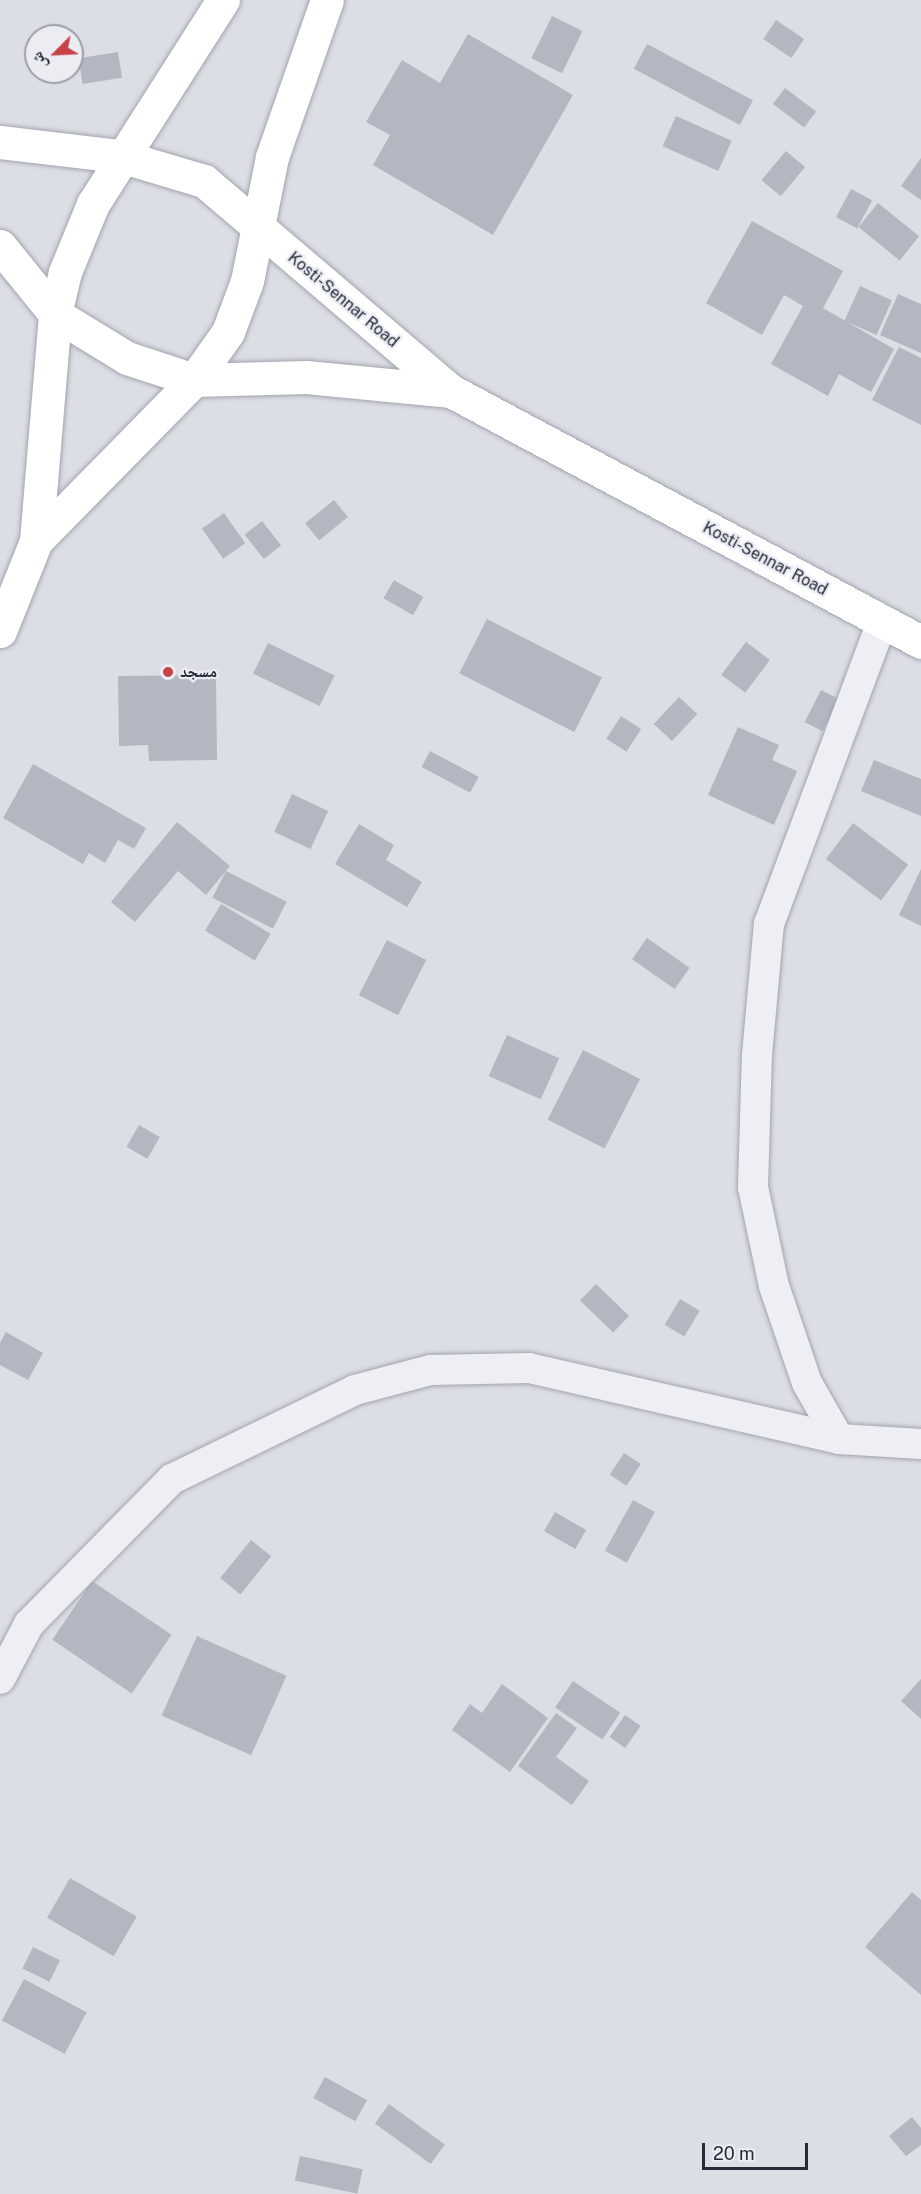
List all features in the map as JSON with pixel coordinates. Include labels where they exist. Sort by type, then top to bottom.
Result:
[{"type":"main road","points":[[0,631],[36,541],[55,314],[81,229],[120,156],[223,0]]},
{"type":"main road","points":[[36,541],[194,380],[228,332],[247,281],[272,157],[327,0]]},
{"type":"main road","name":"Kosti-Sennar Road","points":[[0,142],[120,156],[204,181],[258,223],[296,263],[451,391],[921,642]]},
{"type":"main road","name":"Kosti-Sennar Road","points":[[0,246],[55,314],[127,358],[194,380],[306,378],[451,391]]},
{"type":"street","points":[[839,1439],[807,1383],[771,1275],[753,1187],[757,1055],[770,924],[882,621]]},
{"type":"street","points":[[0,1679],[29,1624],[172,1479],[355,1390],[430,1370],[529,1368],[839,1439],[921,1444]]},
{"type":"building","points":[[552,16],[583,31],[562,73],[531,58]]},
{"type":"building","points":[[776,20],[804,39],[791,58],[763,39]]},
{"type":"building","points":[[468,34],[573,95],[493,235],[373,165],[390,135],[366,122],[402,60],[440,83]]},
{"type":"building","points":[[647,44],[753,100],[740,125],[634,69]]},
{"type":"building","points":[[118,52],[122,78],[84,84],[84,57]]},
{"type":"building","points":[[785,88],[816,111],[804,127],[773,104]]},
{"type":"building","points":[[676,116],[732,141],[718,171],[663,146]]},
{"type":"building","points":[[786,151],[805,167],[781,196],[762,180]]},
{"type":"building","points":[[921,158],[921,200],[901,186]]},
{"type":"building","points":[[851,189],[872,200],[857,229],[836,217]]},
{"type":"building","points":[[878,203],[919,236],[900,260],[858,227]]},
{"type":"building","points":[[752,221],[843,271],[823,308],[894,349],[871,392],[839,374],[828,396],[771,364],[803,306],[784,295],[762,335],[706,303]]},
{"type":"building","points":[[860,286],[892,300],[877,335],[845,321]]},
{"type":"building","points":[[898,294],[921,304],[921,353],[880,335]]},
{"type":"building","points":[[899,347],[921,358],[921,425],[872,400]]},
{"type":"building","points":[[334,500],[348,517],[319,540],[305,523]]},
{"type":"building","points":[[224,513],[245,543],[223,559],[202,528]]},
{"type":"building","points":[[262,521],[281,545],[264,559],[245,535]]},
{"type":"building","points":[[394,580],[423,597],[413,615],[384,598]]},
{"type":"building","points":[[487,619],[602,678],[574,732],[459,673]]},
{"type":"building","points":[[746,642],[770,660],[745,693],[721,675]]},
{"type":"building","points":[[268,643],[335,675],[320,706],[253,674]]},
{"type":"building","points":[[216,675],[217,760],[149,761],[148,745],[119,746],[118,676]]},
{"type":"building","points":[[821,690],[839,699],[822,731],[805,722]]},
{"type":"building","points":[[679,697],[697,714],[672,741],[654,724]]},
{"type":"building","points":[[621,716],[641,729],[626,752],[606,739]]},
{"type":"building","points":[[738,727],[779,745],[772,760],[797,771],[774,825],[708,795]]},
{"type":"building","points":[[430,751],[479,777],[470,793],[422,767]]},
{"type":"building","points":[[874,760],[921,779],[921,816],[861,791]]},
{"type":"building","points":[[33,764],[146,828],[134,849],[118,840],[105,863],[89,853],[83,864],[3,818]]},
{"type":"building","points":[[292,794],[328,811],[311,849],[274,832]]},
{"type":"building","points":[[177,822],[230,866],[206,895],[178,871],[135,922],[111,902]]},
{"type":"building","points":[[853,823],[908,865],[881,900],[826,859]]},
{"type":"building","points":[[359,824],[394,845],[386,860],[422,882],[407,907],[335,864]]},
{"type":"building","points":[[921,869],[921,926],[899,915]]},
{"type":"building","points":[[226,871],[287,902],[273,929],[212,898]]},
{"type":"building","points":[[221,904],[271,934],[255,960],[205,931]]},
{"type":"building","points":[[647,938],[690,968],[675,989],[632,959]]},
{"type":"building","points":[[387,940],[426,960],[398,1015],[359,995]]},
{"type":"building","points":[[507,1035],[559,1058],[541,1099],[489,1076]]},
{"type":"building","points":[[583,1050],[640,1079],[605,1149],[548,1119]]},
{"type":"building","points":[[139,1125],[160,1137],[147,1159],[126,1147]]},
{"type":"building","points":[[596,1284],[629,1316],[613,1332],[580,1301]]},
{"type":"building","points":[[680,1299],[700,1311],[684,1337],[665,1325]]},
{"type":"building","points":[[6,1332],[43,1353],[28,1380],[0,1365],[0,1343]]},
{"type":"building","points":[[624,1453],[641,1464],[627,1486],[610,1475]]},
{"type":"building","points":[[633,1500],[655,1512],[627,1563],[605,1551]]},
{"type":"building","points":[[555,1512],[586,1530],[575,1549],[544,1531]]},
{"type":"building","points":[[251,1540],[271,1556],[240,1594],[220,1578]]},
{"type":"building","points":[[92,1581],[172,1635],[132,1694],[52,1640]]},
{"type":"building","points":[[197,1636],[287,1676],[251,1755],[162,1715]]},
{"type":"building","points":[[921,1679],[921,1719],[901,1701]]},
{"type":"building","points":[[573,1681],[620,1713],[602,1739],[555,1708]]},
{"type":"building","points":[[502,1684],[548,1718],[510,1772],[452,1730],[470,1704],[482,1713]]},
{"type":"building","points":[[556,1713],[577,1728],[556,1757],[589,1781],[572,1805],[518,1766]]},
{"type":"building","points":[[625,1715],[641,1726],[625,1748],[610,1737]]},
{"type":"building","points":[[70,1878],[137,1916],[114,1956],[47,1918]]},
{"type":"building","points":[[912,1892],[921,1900],[921,1995],[865,1947]]},
{"type":"building","points":[[33,1947],[60,1960],[49,1982],[22,1969]]},
{"type":"building","points":[[24,1979],[87,2012],[65,2054],[2,2020]]},
{"type":"building","points":[[325,2077],[367,2100],[355,2121],[313,2098]]},
{"type":"building","points":[[389,2104],[445,2145],[431,2164],[375,2123]]},
{"type":"building","points":[[912,2117],[921,2128],[921,2145],[906,2156],[889,2136]]},
{"type":"building","points":[[300,2156],[363,2169],[357,2194],[295,2180]]},
{"type":"place","name":"مسجد","points":[[168,672]]}]
